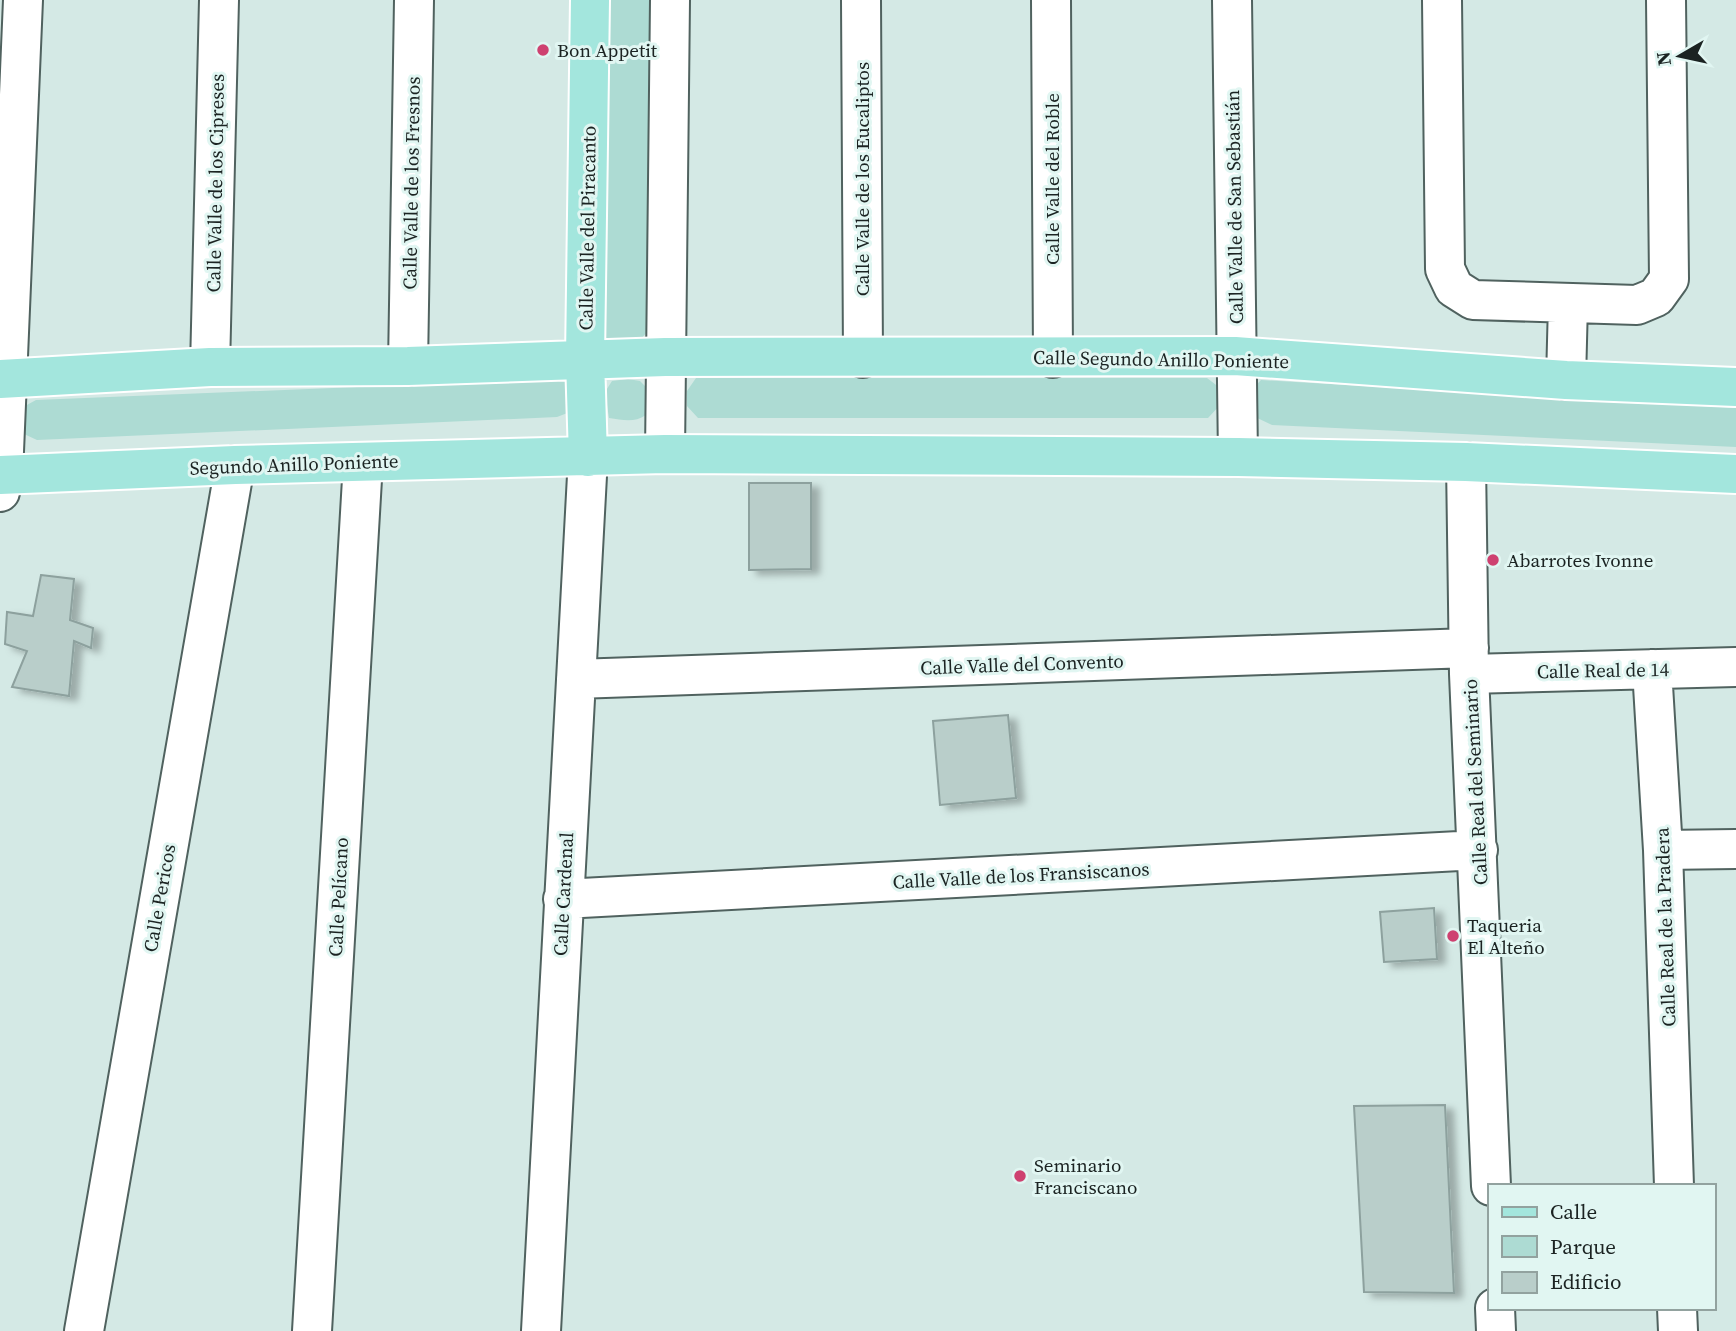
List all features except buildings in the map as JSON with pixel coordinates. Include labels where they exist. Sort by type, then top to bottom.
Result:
[{"type":"main road","name":"Calle Valle del Piracanto","points":[[588,457],[585,359],[590,0]]},
{"type":"main road","name":"Calle Segundo Anillo Poniente","points":[[585,359],[1235,356],[1566,380],[1736,387]]},
{"type":"main road","points":[[3,379],[210,367],[408,366],[585,359]]},
{"type":"main road","points":[[588,457],[665,454],[1238,457],[1736,474]]},
{"type":"main road","name":"Segundo Anillo Poniente","points":[[1,480],[235,465],[588,457]]},
{"type":"street","points":[[1,480],[3,379],[23,0]]},
{"type":"street","name":"Calle Valle de los Cipreses","points":[[210,367],[219,0]]},
{"type":"street","name":"Calle Valle de los Fresnos","points":[[408,366],[414,0]]},
{"type":"street","points":[[665,454],[670,0]]},
{"type":"street","name":"Calle Valle de los Eucaliptos","points":[[861,0],[863,358]]},
{"type":"street","name":"Calle Valle del Roble","points":[[1051,0],[1052,358]]},
{"type":"street","name":"Calle Valle de San Sebastián","points":[[1232,0],[1238,457]]},
{"type":"street","points":[[1442,0],[1445,269],[1454,288],[1473,300],[1637,305],[1656,297],[1669,279],[1666,0]]},
{"type":"street","points":[[1566,380],[1568,303]]},
{"type":"street","name":"Calle Cardenal","points":[[541,1331],[588,457]]},
{"type":"street","name":"Calle Pelícano","points":[[312,1331],[363,462]]},
{"type":"street","name":"Calle Real del Seminario","points":[[1466,463],[1469,661],[1491,1184]]},
{"type":"street","name":"Calle Pericos","points":[[83,1331],[235,465]]},
{"type":"street","name":"Calle Valle del Convento","points":[[576,679],[1469,661]]},
{"type":"street","name":"Calle Real de 14","points":[[1469,661],[1652,669],[1736,667]]},
{"type":"street","name":"Calle Real de la Pradera","points":[[1652,669],[1663,850],[1674,1184]]},
{"type":"street","points":[[1663,850],[1736,849]]},
{"type":"street","name":"Calle Valle de los Fransiscanos","points":[[563,899],[1478,850]]},
{"type":"street","points":[[1495,1310],[1496,1331]]},
{"type":"street","points":[[1677,1310],[1678,1331]]},
{"type":"green space","points":[[607,0],[653,0],[647,332],[635,346],[605,348],[600,287]]},
{"type":"green space","points":[[696,378],[1207,378],[1220,388],[1222,403],[1208,418],[698,418],[687,406],[687,391]]},
{"type":"green space","points":[[567,380],[570,412],[557,417],[37,440],[24,434],[19,420],[25,406],[36,400]]},
{"type":"green space","points":[[1261,380],[1736,408],[1736,447],[1272,425],[1251,415],[1247,395]]},
{"type":"green space","points":[[612,381],[640,381],[651,392],[646,415],[633,420],[609,418],[605,392]]},
{"type":"place","name":"Bon Appetit","points":[[543,50]]},
{"type":"place","name":"Abarrotes Ivonne","points":[[1493,560]]},
{"type":"place","name":"Taqueria El Alteño","points":[[1453,936]]},
{"type":"place","name":"Seminario Franciscano","points":[[1020,1176]]}]
